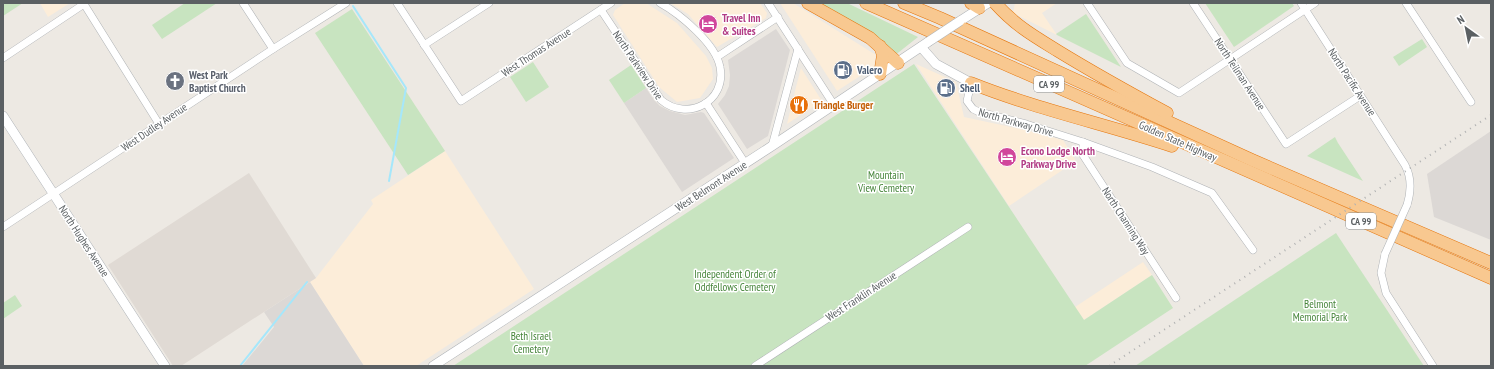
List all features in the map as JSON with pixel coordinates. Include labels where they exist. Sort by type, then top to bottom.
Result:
[{"type":"highway","points":[[808,3],[865,35],[880,46],[898,63]]},
{"type":"highway","name":"Golden State Highway","points":[[866,3],[1491,278]]},
{"type":"highway","name":"Golden State Highway","points":[[904,3],[1252,160],[1491,262]]},
{"type":"highway","points":[[995,3],[1017,25],[1032,36],[1091,72],[1252,160]]},
{"type":"highway","points":[[880,46],[883,55],[880,74]]},
{"type":"highway","points":[[971,83],[1002,95],[1140,135],[1231,164]]},
{"type":"main road","name":"West Belmont Avenue","points":[[433,366],[898,63],[960,21],[979,5]]},
{"type":"main road","points":[[925,44],[936,64],[971,83]]},
{"type":"main road","name":"North Hughes Avenue","points":[[3,116],[165,366]]},
{"type":"street","points":[[243,3],[273,49]]},
{"type":"street","name":"West Dudley Avenue","points":[[3,227],[273,49],[346,3]]},
{"type":"street","points":[[397,3],[424,45],[479,6],[489,3]]},
{"type":"street","name":"West Thomas Avenue","points":[[424,45],[461,101],[611,3]]},
{"type":"street","points":[[660,3],[682,17],[692,26],[717,57],[720,66],[720,80],[715,94],[706,103],[745,163]]},
{"type":"street","points":[[768,3],[834,105]]},
{"type":"street","points":[[1087,3],[1127,63],[1179,93],[1315,3]]},
{"type":"street","name":"North Teilman Avenue","points":[[1193,3],[1286,144],[1360,96]]},
{"type":"street","name":"North Pacific Avenue","points":[[1301,3],[1408,170],[1410,190],[1406,205],[1385,254],[1381,273],[1386,293],[1433,366]]},
{"type":"street","points":[[1406,3],[1471,102]]},
{"type":"street","points":[[3,58],[84,4],[159,124]]},
{"type":"street","name":"North Parkview Drive","points":[[601,10],[661,100],[669,106],[684,110],[697,108],[706,103]]},
{"type":"street","points":[[717,57],[778,17]]},
{"type":"street","points":[[772,146],[798,49]]},
{"type":"street","name":"North Parkway Drive","points":[[971,83],[967,99],[973,109],[985,114],[1026,124],[1083,142],[1152,167],[1212,193],[1253,250]]},
{"type":"street","name":"North Channing Way","points":[[1083,142],[1083,155],[1176,298]]},
{"type":"street","name":"West Franklin Avenue","points":[[755,366],[968,227]]},
{"type":"shaded area","points":[[40,3],[70,3],[48,17]]},
{"type":"shaded area","points":[[625,3],[646,3],[677,23],[706,56],[712,68],[713,79],[700,98],[677,102],[659,87],[613,15],[615,10]]},
{"type":"shaded area","points":[[670,3],[760,3],[767,13],[766,18],[717,47],[688,14]]},
{"type":"shaded area","points":[[780,3],[793,3],[876,55],[874,67],[837,91]]},
{"type":"shaded area","points":[[1015,3],[1057,3],[1042,13],[1057,35],[1013,13]]},
{"type":"shaded area","points":[[776,29],[790,50],[768,136],[747,149],[718,104],[725,95],[729,86],[730,75],[728,60]]},
{"type":"shaded area","points":[[916,64],[956,82],[964,117],[1063,140],[1076,161],[1009,206]]},
{"type":"shaded area","points":[[801,68],[822,101],[787,124],[796,87]]},
{"type":"shaded area","points":[[646,88],[660,106],[670,111],[685,115],[701,112],[704,113],[734,158],[682,192],[624,103]]},
{"type":"shaded area","points":[[1491,131],[1491,240],[1434,217],[1427,174]]},
{"type":"shaded area","points":[[445,151],[534,289],[416,366],[364,366],[310,282],[316,278],[373,204],[371,200]]},
{"type":"shaded area","points":[[249,173],[316,278],[181,366],[173,366],[108,265]]},
{"type":"shaded area","points":[[1143,262],[1152,275],[1084,320],[1075,307]]},
{"type":"shaded area","points":[[310,282],[364,366],[242,366],[274,327],[264,312]]},
{"type":"green space","points":[[3,3],[23,3],[3,16]]},
{"type":"green space","points":[[185,3],[217,3],[162,39],[152,25]]},
{"type":"green space","points":[[811,3],[847,3],[918,37],[894,56]]},
{"type":"green space","points":[[1205,3],[1292,3],[1294,6],[1234,47]]},
{"type":"green space","points":[[352,9],[445,151],[408,175],[315,33]]},
{"type":"green space","points":[[1086,14],[1121,67],[1056,34]]},
{"type":"green space","points":[[1422,39],[1427,47],[1399,66],[1393,57]]},
{"type":"green space","points":[[533,62],[549,87],[526,102],[510,77]]},
{"type":"green space","points":[[914,64],[1084,320],[1152,275],[1173,308],[1085,366],[453,366]]},
{"type":"green space","points":[[631,65],[646,88],[624,103],[609,80]]},
{"type":"green space","points":[[1335,137],[1338,143],[1363,181],[1307,156]]},
{"type":"green space","name":"Belmont Memorial Park","points":[[1336,233],[1424,366],[1135,366]]},
{"type":"green space","points":[[15,295],[22,306],[3,319],[3,303]]},
{"type":"waterway","points":[[353,6],[406,88],[389,181]]},
{"type":"waterway","points":[[240,366],[307,282]]},
{"type":"railway","points":[[1109,366],[1491,115]]},
{"type":"place","name":"Travel Inn & Suites","points":[[708,24]]},
{"type":"place","name":"Valero","points":[[843,70]]},
{"type":"place","name":"West Park Baptist Church","points":[[175,81]]},
{"type":"place","name":"Shell","points":[[946,88]]},
{"type":"place","name":"Triangle Burger","points":[[799,105]]},
{"type":"place","name":"Econo Lodge North Parkway Drive","points":[[1007,157]]},
{"type":"park label","name":"Mountain View Cemetery","points":[[886,181]]},
{"type":"park label","name":"Independent Order of Oddfellows Cemetery","points":[[735,280]]},
{"type":"park label","name":"Beth Israel Cemetery","points":[[531,342]]}]
